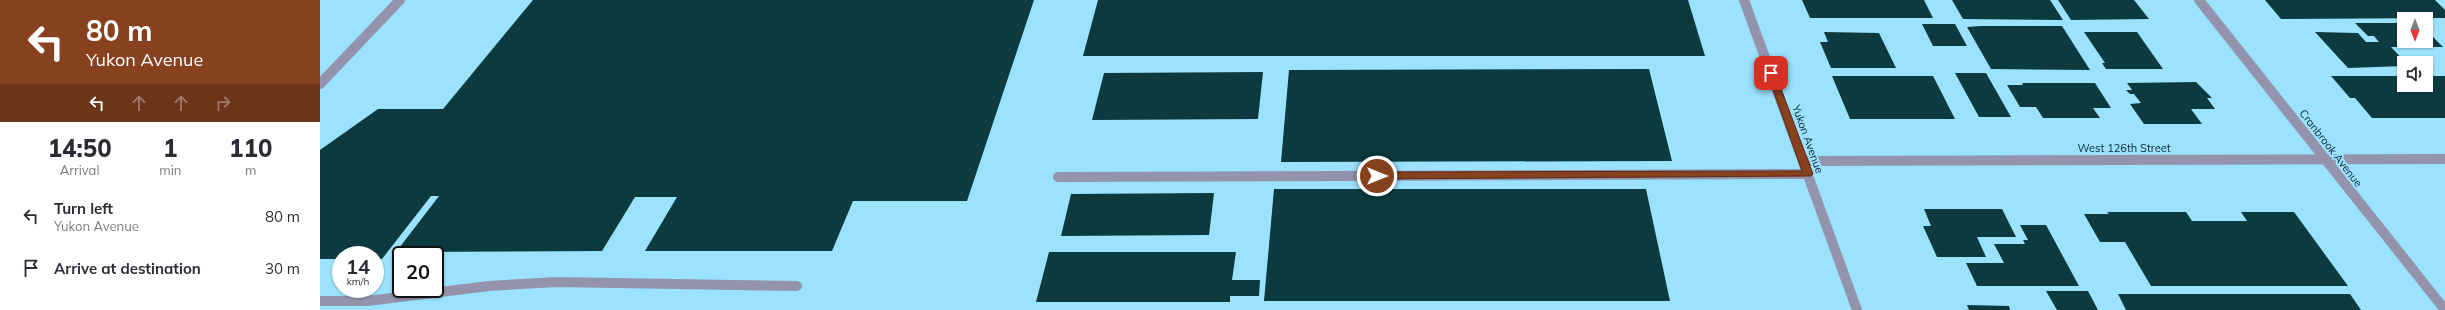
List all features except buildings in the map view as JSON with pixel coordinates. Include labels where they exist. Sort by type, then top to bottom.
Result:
[{"type":"street","points":[[320,84],[400,0]]},
{"type":"street","name":"Yukon Avenue","points":[[1744,0],[1804,161],[1857,310]]},
{"type":"street","name":"Cranbrook Avenue","points":[[2199,0],[2445,310]]},
{"type":"street","name":"West 126th Street","points":[[1804,161],[2445,159]]},
{"type":"street","points":[[1058,177],[1808,174]]},
{"type":"street","points":[[320,302],[367,301],[489,286],[556,282],[797,286]]},
{"type":"route","points":[[1377,176],[1808,174],[1771,73]]}]
